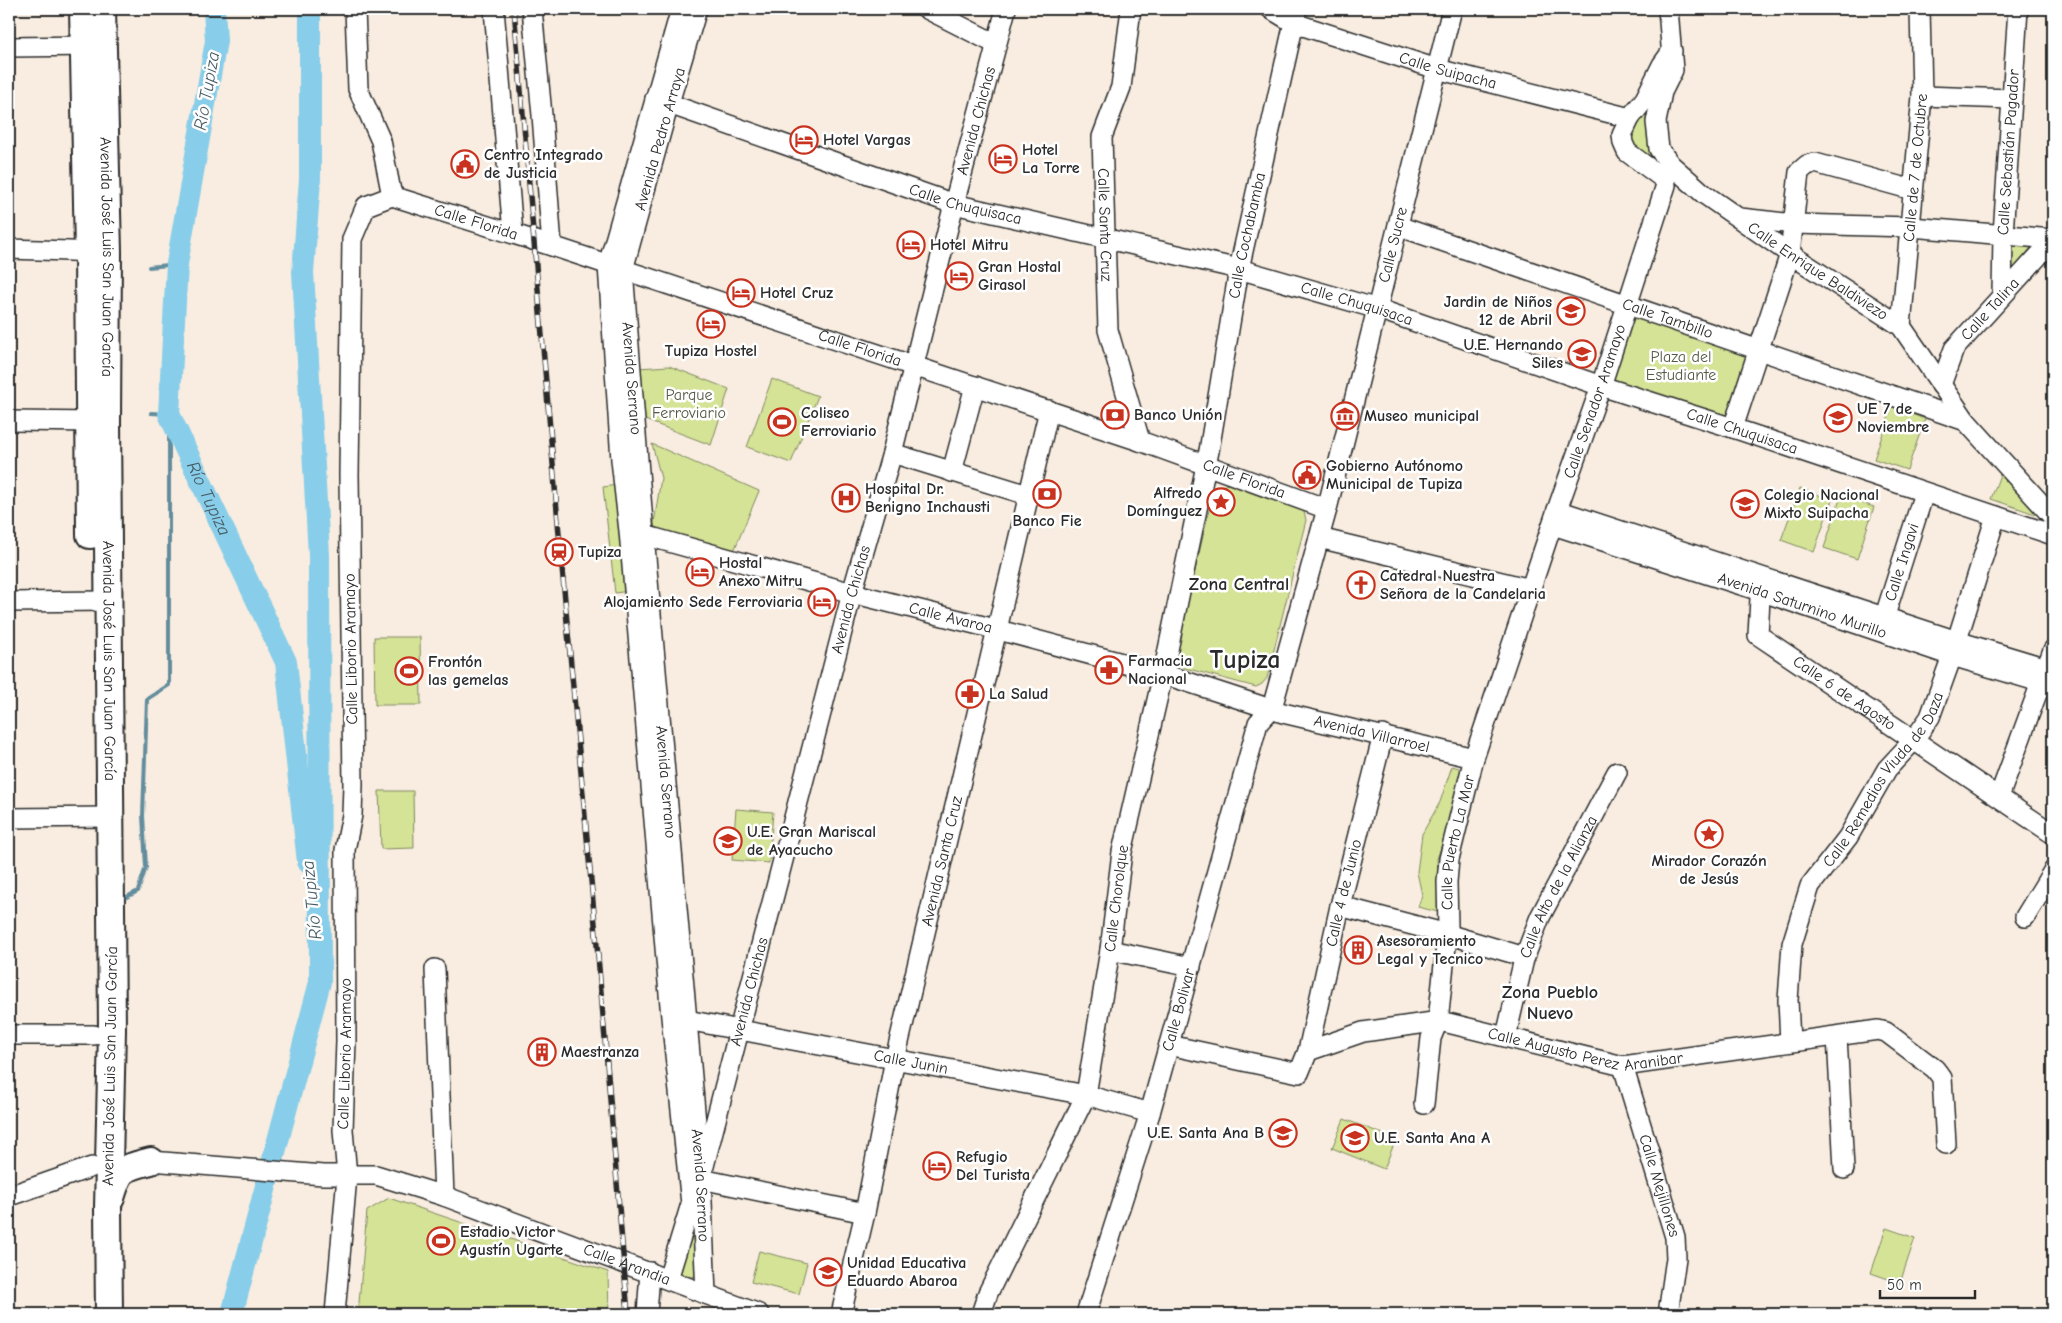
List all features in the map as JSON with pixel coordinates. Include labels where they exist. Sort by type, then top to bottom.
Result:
[{"type":"highway","name":"Avenida José Luis San Juan García","points":[[83,9],[93,46],[98,252],[102,817],[112,1030],[108,1208],[109,1314]]},
{"type":"highway","name":"Avenida José Luis San Juan García","points":[[93,46],[102,9]]},
{"type":"highway","name":"Avenida José Luis San Juan García","points":[[92,1314],[94,1035],[102,817]]},
{"type":"highway","points":[[110,1118],[115,1138],[125,1150],[151,1161]]},
{"type":"highway","points":[[108,1208],[117,1179],[125,1168],[151,1161]]},
{"type":"street","points":[[355,9],[358,89],[381,141],[392,196]]},
{"type":"street","points":[[494,9],[513,233]]},
{"type":"street","points":[[532,9],[552,246]]},
{"type":"street","name":"Avenida Pedro Arraya","points":[[615,267],[662,101],[681,9]]},
{"type":"street","name":"Avenida Pedro Arraya","points":[[662,101],[697,9]]},
{"type":"street","points":[[927,9],[996,44]]},
{"type":"street","name":"Avenida Chichas","points":[[695,1179],[740,1029],[852,594],[892,453],[954,204],[1006,9]]},
{"type":"street","name":"Calle Santa Cruz","points":[[1130,9],[1121,88],[1102,136],[1108,330],[1140,441]]},
{"type":"street","name":"Calle Suipacha","points":[[1271,9],[1295,16],[1437,69],[1630,118]]},
{"type":"street","name":"Calle Sucre","points":[[1272,708],[1327,509],[1452,9]]},
{"type":"street","name":"Calle de 7 de Octubre","points":[[1901,326],[1922,96],[1920,9]]},
{"type":"street","name":"Calle Sebastián Pagador","points":[[2002,296],[2003,234],[2018,9]]},
{"type":"street","name":"Calle Enrique Baldiviezo","points":[[1672,10],[1673,70],[1662,92],[1656,122],[1659,149],[1670,164],[1704,194],[1790,254],[1901,326],[1966,421],[2053,517]]},
{"type":"street","name":"Calle Cochabamba","points":[[1206,465],[1239,269],[1295,16]]},
{"type":"street","points":[[9,47],[93,46]]},
{"type":"street","points":[[1630,118],[1645,99],[1662,64],[1672,51]]},
{"type":"street","points":[[1922,96],[2012,99]]},
{"type":"street","name":"Calle Chuquisaca","points":[[662,101],[954,204],[1239,269],[1378,309],[1601,386],[2053,535]]},
{"type":"street","name":"Calle Senador Aramayo","points":[[1531,589],[1601,386],[1666,185],[1665,180],[1627,152],[1622,135],[1630,118]]},
{"type":"street","points":[[1733,428],[1790,254],[1799,172],[1807,165],[1815,163],[1913,190]]},
{"type":"street","name":"Calle Florida","points":[[392,196],[513,233],[1048,410],[1140,441],[1327,509]]},
{"type":"street","name":"Calle Liborio Aramayo","points":[[335,1314],[347,1176],[343,1130],[346,1041],[345,850],[352,815],[353,785],[349,475],[352,239],[366,206],[392,196]]},
{"type":"street","points":[[1739,218],[1794,224],[1911,227],[2053,240]]},
{"type":"street","name":"Calle Tambillo","points":[[1398,226],[1966,421]]},
{"type":"street","name":"Calle Talina","points":[[1941,385],[1954,349],[2053,240]]},
{"type":"street","points":[[9,249],[98,252]]},
{"type":"street","name":"Avenida Serrano","points":[[615,267],[621,460],[637,533],[679,1018],[706,1294]]},
{"type":"street","points":[[952,472],[975,386]]},
{"type":"street","name":"Avenida Santa Cruz","points":[[841,1314],[864,1213],[895,1059],[1048,410]]},
{"type":"street","points":[[9,421],[98,422]]},
{"type":"street","points":[[892,453],[1028,495]]},
{"type":"street","name":"Calle Chorolque","points":[[981,1314],[988,1293],[1086,1095],[1110,950],[1122,852],[1163,674],[1206,465]]},
{"type":"street","points":[[2024,485],[2053,502]]},
{"type":"street","name":"Calle Ingavi","points":[[1882,624],[1924,493]]},
{"type":"street","name":"Calle Remedios Viuda de Daza","points":[[1790,1042],[1788,1000],[1792,944],[1810,886],[1848,837],[1887,769],[1913,740],[1930,717],[1955,648],[1996,516]]},
{"type":"street","name":"Avenida Saturnino Murillo","points":[[1555,517],[1955,648],[2050,671]]},
{"type":"street","name":"Calle Avaroa","points":[[637,533],[852,594],[996,629],[1163,674],[1272,708]]},
{"type":"street","points":[[1319,538],[1531,589]]},
{"type":"street","name":"Calle 6 de Agosto","points":[[1761,583],[1758,635],[2053,834]]},
{"type":"street","name":"Calle Puerto La Mar","points":[[1424,1104],[1431,1038],[1438,1021],[1447,934],[1449,860],[1474,758],[1531,589]]},
{"type":"street","points":[[9,602],[99,601]]},
{"type":"street","points":[[1999,797],[2050,671]]},
{"type":"street","name":"Avenida Villarroel","points":[[1272,708],[1283,713],[1383,735],[1474,758]]},
{"type":"street","name":"Calle Bolivar","points":[[1086,1314],[1150,1113],[1258,724],[1272,708]]},
{"type":"street","name":"Calle 4 de Junio","points":[[1308,1051],[1340,906],[1383,735]]},
{"type":"street","name":"Calle Alto de la Alianza","points":[[1506,1036],[1525,957],[1540,917],[1617,772]]},
{"type":"street","points":[[9,818],[102,817]]},
{"type":"street","points":[[2025,917],[2053,871]]},
{"type":"street","points":[[1340,906],[1525,957]]},
{"type":"street","points":[[1110,950],[1191,967]]},
{"type":"street","points":[[435,969],[444,1196]]},
{"type":"street","name":"Calle Junin","points":[[679,1018],[1086,1095],[1150,1113]]},
{"type":"street","name":"Calle Augusto Perez Aranibar","points":[[1308,1051],[1364,1032],[1438,1021],[1623,1066],[1878,1030],[1886,1032],[1935,1069],[1942,1078],[1946,1144]]},
{"type":"street","points":[[9,1035],[94,1035]]},
{"type":"street","points":[[1837,1036],[1844,1169]]},
{"type":"street","points":[[1169,1045],[1299,1074],[1308,1051]]},
{"type":"street","name":"Calle Mejillones","points":[[1623,1066],[1675,1237],[1676,1258],[1669,1307]]},
{"type":"street","name":"Calle Arandia","points":[[151,1161],[323,1175],[376,1174],[444,1196],[759,1314]]},
{"type":"street","points":[[9,1196],[92,1167]]},
{"type":"street","points":[[695,1179],[864,1213]]},
{"type":"street","name":"Avenida Serrano","points":[[668,1279],[690,1204],[695,1179]]},
{"type":"street","points":[[647,1314],[650,1272]]},
{"type":"green space","points":[[1652,103],[1652,115],[1681,180],[1630,146],[1631,127]]},
{"type":"green space","points":[[2007,240],[2032,246],[2007,279]]},
{"type":"green space","name":"Plaza del Estudiante","points":[[1633,314],[1751,354],[1729,419],[1611,379]]},
{"type":"green space","name":"Parque Ferroviario","points":[[669,366],[729,389],[711,445],[645,420],[638,368]]},
{"type":"green space","name":"Coliseo Ferroviario","points":[[772,379],[818,396],[791,463],[747,447]]},
{"type":"green space","points":[[1892,407],[1925,419],[1907,470],[1874,459]]},
{"type":"green space","points":[[652,444],[759,491],[733,553],[656,534],[654,523],[661,478]]},
{"type":"green space","points":[[2001,472],[2041,516],[1991,499]]},
{"type":"green space","points":[[1229,484],[1299,508],[1304,512],[1306,520],[1267,678],[1256,687],[1181,667],[1175,657],[1213,493],[1221,486]]},
{"type":"green space","points":[[618,485],[629,591],[615,593],[603,487]]},
{"type":"green space","points":[[1800,488],[1832,500],[1814,552],[1781,540]]},
{"type":"green space","points":[[1841,496],[1874,507],[1857,559],[1824,548]]},
{"type":"green space","points":[[374,637],[420,637],[421,705],[375,705]]},
{"type":"green space","points":[[1452,766],[1462,769],[1466,774],[1437,859],[1442,913],[1418,907],[1422,895],[1417,872],[1422,834],[1440,802]]},
{"type":"green space","points":[[379,791],[413,791],[414,848],[381,849]]},
{"type":"green space","points":[[736,809],[773,812],[769,863],[732,860]]},
{"type":"green space","points":[[1344,1119],[1396,1139],[1384,1169],[1332,1148]]},
{"type":"green space","name":"Estadio Victor Agustín Ugarte","points":[[389,1198],[608,1272],[609,1314],[358,1314],[367,1211]]},
{"type":"green space","points":[[694,1216],[701,1267],[695,1276],[687,1278],[680,1272],[679,1261]]},
{"type":"green space","points":[[1886,1228],[1915,1238],[1900,1283],[1871,1273]]},
{"type":"green space","points":[[759,1251],[807,1263],[799,1294],[751,1282]]},
{"type":"waterway","name":"Río Tupiza","points":[[214,9],[216,41],[177,264],[169,414],[286,662],[308,862]]},
{"type":"waterway","name":"Río Tupiza","points":[[232,1314],[320,982],[319,555],[303,272],[310,179],[310,9]]},
{"type":"waterway","points":[[149,267],[177,264]]},
{"type":"waterway","points":[[121,900],[138,891],[146,867],[143,816],[147,699],[169,685],[169,414],[151,413]]},
{"type":"railway","points":[[514,9],[628,1314]]},
{"type":"place","name":"Hotel Vargas","points":[[804,140]]},
{"type":"place","name":"Hotel La Torre","points":[[1003,159]]},
{"type":"place","name":"Centro Integrado de Justicia","points":[[465,164]]},
{"type":"place","name":"Hotel Mitru","points":[[911,245]]},
{"type":"place","name":"Gran Hostal Girasol","points":[[959,276]]},
{"type":"place","name":"Hotel Cruz","points":[[741,293]]},
{"type":"place","name":"Jardin de Niños 12 de Abril","points":[[1571,311]]},
{"type":"place","name":"Tupiza Hostel","points":[[711,324]]},
{"type":"place","name":"U.E. Hernando Siles","points":[[1582,354]]},
{"type":"place","name":"Banco Unión","points":[[1115,415]]},
{"type":"place","name":"Museo municipal","points":[[1345,416]]},
{"type":"place","name":"UE 7 de Noviembre","points":[[1838,418]]},
{"type":"place","name":"Coliseo Ferroviario","points":[[782,422]]},
{"type":"place","name":"Gobierno Autónomo Municipal de Tupiza","points":[[1307,475]]},
{"type":"place","name":"Banco Fie","points":[[1047,494]]},
{"type":"place","name":"Hospital Dr. Benigno Inchausti","points":[[846,498]]},
{"type":"place","name":"Alfredo Domínguez","points":[[1221,502]]},
{"type":"place","name":"Colegio Nacional Mixto Suipacha","points":[[1745,504]]},
{"type":"place","name":"Tupiza","points":[[559,552]]},
{"type":"place","name":"Hostal Anexo Mitru","points":[[700,572]]},
{"type":"place","name":"Catedral Nuestra Señora de la Candelaria","points":[[1361,585]]},
{"type":"place","name":"Alojamiento Sede Ferroviaria","points":[[822,602]]},
{"type":"place","name":"Farmacia Nacional","points":[[1109,670]]},
{"type":"place","name":"Frontón las gemelas","points":[[409,671]]},
{"type":"place","name":"La Salud","points":[[970,694]]},
{"type":"place","name":"Mirador Corazón de Jesús","points":[[1709,834]]},
{"type":"place","name":"U.E. Gran Mariscal de Ayacucho","points":[[728,841]]},
{"type":"place","name":"Asesoramiento Legal y Tecnico","points":[[1358,950]]},
{"type":"place","name":"Maestranza","points":[[542,1052]]},
{"type":"place","name":"U.E. Santa Ana B","points":[[1283,1133]]},
{"type":"place","name":"U.E. Santa Ana A","points":[[1355,1138]]},
{"type":"place","name":"Refugio Del Turista","points":[[937,1166]]},
{"type":"place","name":"Estadio Victor Agustín Ugarte","points":[[441,1241]]},
{"type":"place","name":"Unidad Educativa Eduardo Abaroa","points":[[828,1272]]},
{"type":"district","name":"Zona Central","points":[[1239,584]]},
{"type":"district","name":"Tupiza","points":[[1245,660]]},
{"type":"district","name":"Zona Pueblo Nuevo","points":[[1550,1002]]}]
